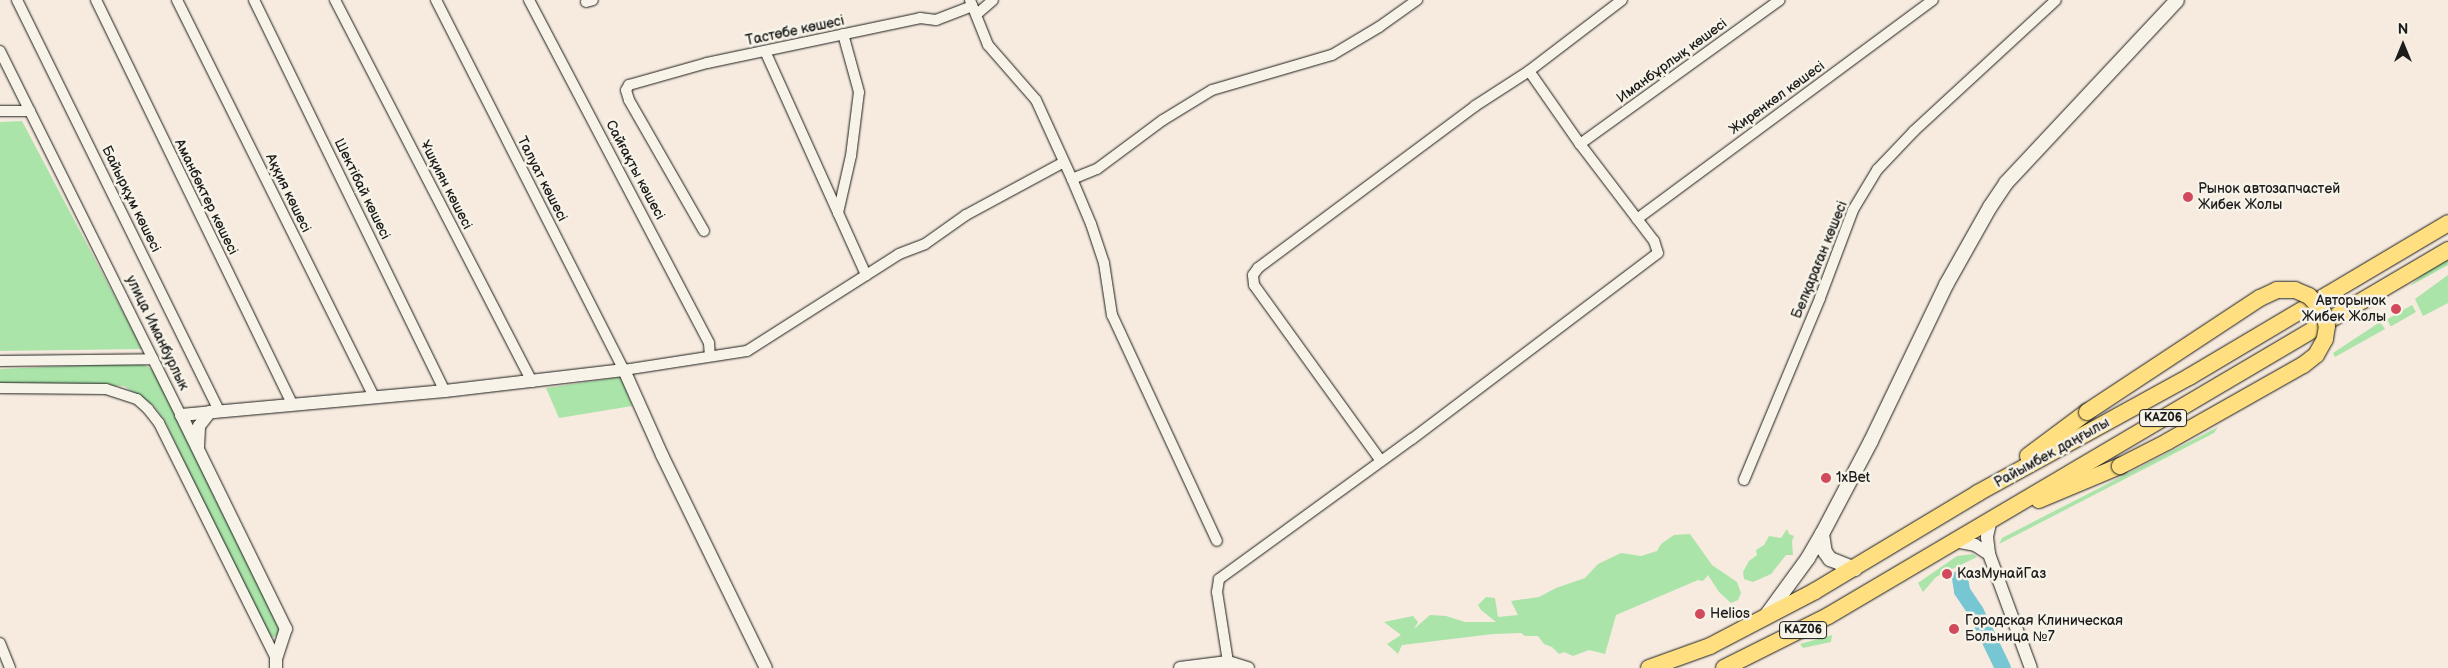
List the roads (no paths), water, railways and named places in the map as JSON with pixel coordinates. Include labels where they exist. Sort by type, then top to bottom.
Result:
[{"type":"highway","name":"Райымбек даңғылы","points":[[1649,668],[1710,646],[1763,620],[1855,568],[1978,493],[2189,377],[2448,223]]},
{"type":"highway","name":"Райымбек даңғылы","points":[[1724,668],[1828,616],[2448,250]]},
{"type":"highway","points":[[1978,493],[2087,412],[2268,294],[2278,290],[2295,290],[2309,296],[2322,310],[2327,326],[2325,339],[2316,355],[2303,365],[2120,466],[1991,519]]},
{"type":"main road","points":[[1763,620],[1808,558],[1822,534],[1871,441],[1946,284],[2006,183],[2177,0]]},
{"type":"main road","points":[[1822,534],[1825,552],[1830,559],[1855,568]]},
{"type":"street","name":"Байырқұм көшесі","points":[[16,0],[214,412]]},
{"type":"street","name":"Аманбөктер көшесі","points":[[96,0],[293,405]]},
{"type":"street","name":"Аққия көшесі","points":[[177,0],[374,397]]},
{"type":"street","name":"Шектібай көшесі","points":[[254,0],[445,391]]},
{"type":"street","name":"Ұшқиян көшесі","points":[[335,0],[532,382]]},
{"type":"street","name":"Талуат көшесі","points":[[436,0],[624,370]]},
{"type":"street","name":"Сайғақты көшесі","points":[[529,0],[709,342],[710,356]]},
{"type":"street","name":"Тастөбе көшесі","points":[[704,231],[629,100],[626,90],[629,85],[637,81],[843,34],[920,18],[936,20],[993,0]]},
{"type":"street","points":[[1072,179],[1097,169],[1163,120],[1212,90],[1332,55],[1379,27],[1417,0]]},
{"type":"street","points":[[1381,461],[1254,284],[1253,275],[1258,268],[1474,106],[1529,71],[1622,0]]},
{"type":"street","name":"Иманбұрлық көшесі","points":[[1580,144],[1780,0]]},
{"type":"street","name":"Жиренкөл көшесі","points":[[1637,219],[1933,0]]},
{"type":"street","name":"Белқараған көшесі","points":[[1744,480],[1820,298],[1853,210],[1877,170],[1914,131],[2056,0]]},
{"type":"street","points":[[973,7],[988,45],[1036,100],[1072,179],[1104,263],[1112,315],[1217,541]]},
{"type":"street","points":[[838,213],[851,156],[859,92],[843,34]]},
{"type":"street","name":"улица Иманбурлык","points":[[0,50],[286,629],[276,664]]},
{"type":"street","points":[[764,51],[866,275]]},
{"type":"street","points":[[1228,662],[1217,592],[1219,579],[1656,256],[1658,249],[1654,241],[1580,144],[1529,71]]},
{"type":"street","points":[[0,111],[30,111]]},
{"type":"street","points":[[181,415],[532,382],[748,351],[899,254],[925,244],[966,215],[1064,162]]},
{"type":"street","points":[[0,361],[153,359]]},
{"type":"street","points":[[624,370],[662,455],[766,668]]},
{"type":"street","points":[[0,388],[106,389],[137,399],[148,409],[158,423],[276,664]]},
{"type":"street","points":[[198,449],[199,426],[214,412]]},
{"type":"street","points":[[1991,519],[1987,537],[1989,554],[2031,668]]},
{"type":"street","points":[[1955,541],[1975,545],[1989,554]]},
{"type":"street","points":[[0,643],[10,668]]},
{"type":"street","points":[[1180,668],[1228,662],[1248,668]]},
{"type":"waterway","points":[[1960,578],[1962,591],[1976,612],[2003,668]]},
{"type":"place","name":"Рынок автозапчастей Жибек Жолы","points":[[2188,197]]},
{"type":"place","name":"Авторынок Жибек Жолы","points":[[2396,309]]},
{"type":"place","name":"1xBet","points":[[1826,478]]},
{"type":"place","name":"КазМунайГаз","points":[[1947,574]]},
{"type":"place","name":"Helios","points":[[1700,614]]},
{"type":"place","name":"Городская Клиническая Больница №7","points":[[1954,629]]}]
